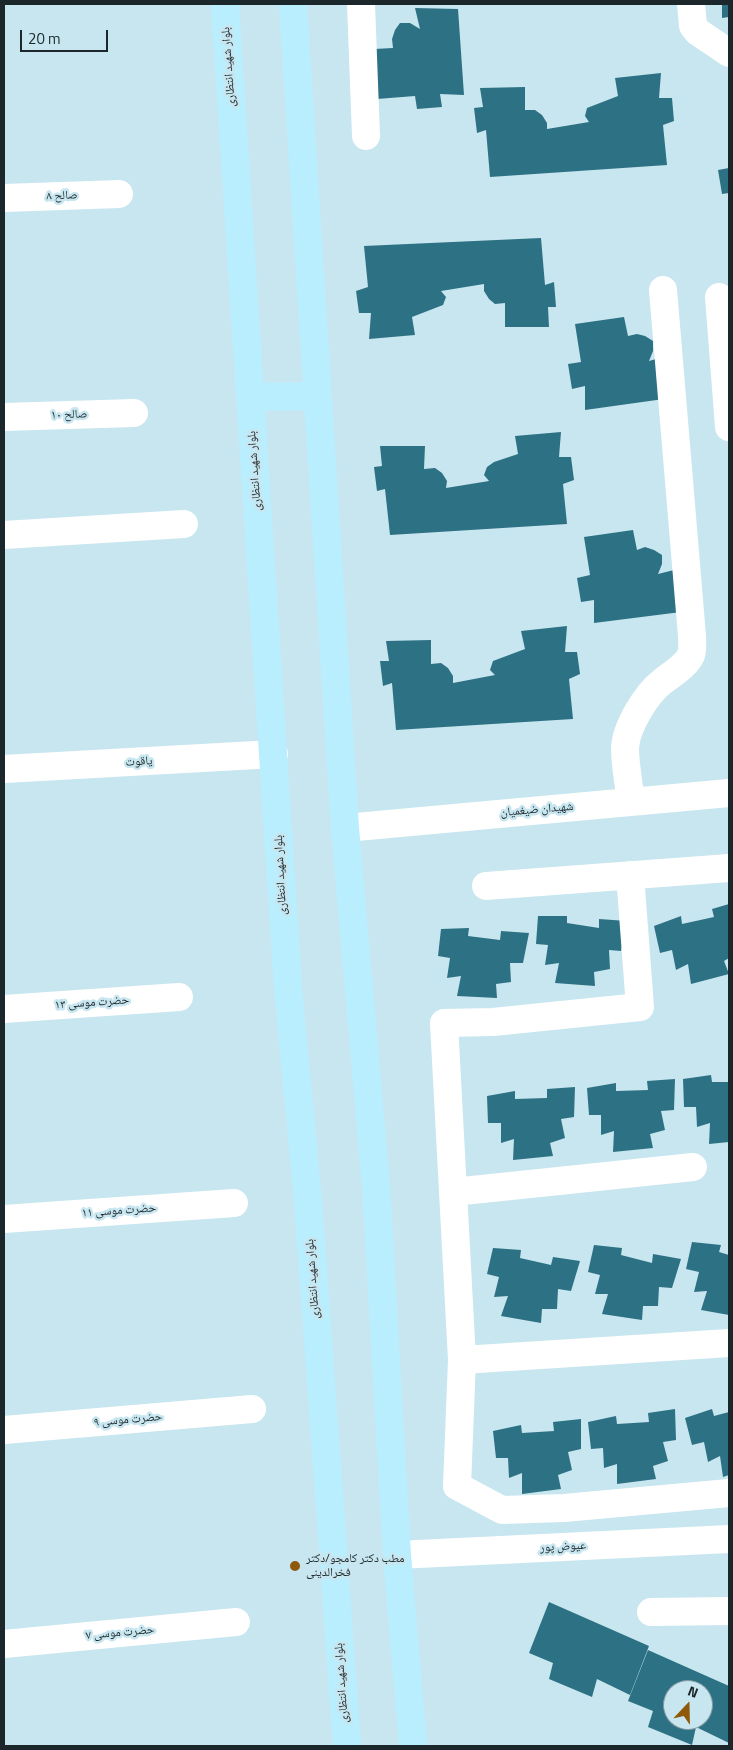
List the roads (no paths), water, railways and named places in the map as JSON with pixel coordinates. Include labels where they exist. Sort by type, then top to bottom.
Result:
[{"type":"main road","name":"بلوار شهید انتظاری","points":[[225,4],[288,988],[308,1201],[347,1746]]},
{"type":"main road","points":[[293,4],[345,828],[376,1186],[397,1555],[413,1746]]},
{"type":"main road","points":[[251,397],[318,396]]},
{"type":"street","points":[[361,4],[366,136]]},
{"type":"street","points":[[691,4],[693,26],[698,32],[729,53]]},
{"type":"street","name":"صالح ۸","points":[[4,198],[119,194]]},
{"type":"street","points":[[631,802],[625,747],[634,722],[640,708],[650,695],[686,662],[691,654],[692,636],[663,290]]},
{"type":"street","points":[[719,297],[729,427]]},
{"type":"street","name":"صالح ۱۰","points":[[4,417],[134,413]]},
{"type":"street","points":[[4,535],[184,524]]},
{"type":"street","name":"یاقوت","points":[[4,769],[274,754]]},
{"type":"street","name":"شهیدان ضیغمیان","points":[[345,828],[729,793]]},
{"type":"street","points":[[486,886],[729,868]]},
{"type":"street","points":[[630,875],[640,1007],[493,1022],[444,1023],[462,1360],[457,1486],[502,1510],[564,1508],[729,1493]]},
{"type":"street","name":"حضرت موسی ۱۳","points":[[4,1009],[180,997]]},
{"type":"street","points":[[452,1192],[693,1167]]},
{"type":"street","name":"حضرت موسی ۱۱","points":[[4,1219],[234,1203]]},
{"type":"street","points":[[462,1360],[729,1343]]},
{"type":"street","name":"حضرت موسی ۹","points":[[4,1430],[252,1409]]},
{"type":"street","name":"عیوض پور","points":[[397,1555],[729,1539]]},
{"type":"street","points":[[651,1612],[729,1611]]},
{"type":"street","name":"حضرت موسی ۷","points":[[4,1644],[236,1622]]},
{"type":"place","name":"مطب دکتر کامجو/دکتر فخرالدینی","points":[[295,1566]]}]
